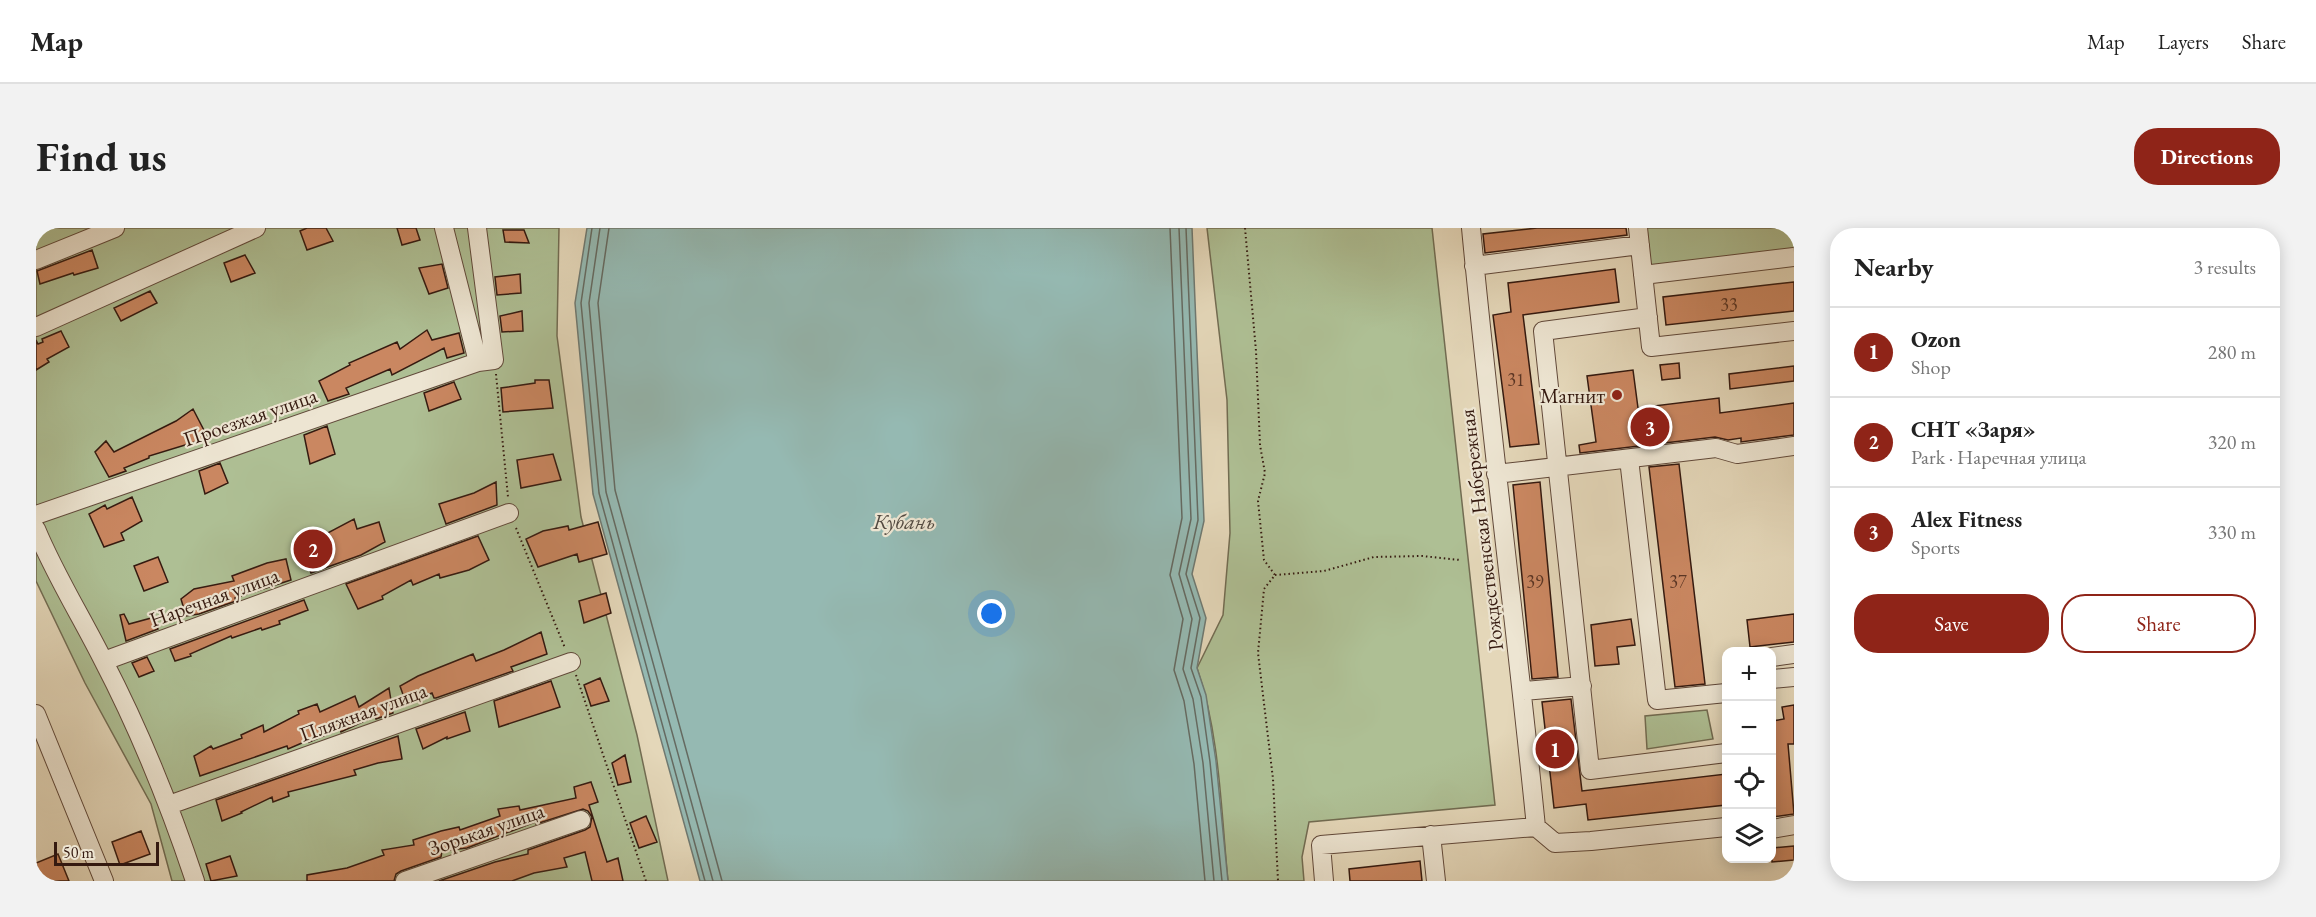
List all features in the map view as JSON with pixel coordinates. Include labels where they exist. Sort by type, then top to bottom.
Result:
[{"type":"street","points":[[36,260],[115,228]]},
{"type":"street","points":[[36,327],[256,228]]},
{"type":"street","name":"Рождественская Набережная","points":[[1471,228],[1536,827]]},
{"type":"street","points":[[477,229],[486,361]]},
{"type":"street","points":[[445,232],[486,361]]},
{"type":"street","points":[[1474,266],[1639,237],[1651,347],[1794,331]]},
{"type":"street","points":[[1643,275],[1794,257]]},
{"type":"street","points":[[1648,317],[1543,331],[1590,770],[1722,754]]},
{"type":"street","name":"Проезжая улица","points":[[36,515],[486,361]]},
{"type":"street","points":[[1496,474],[1716,448],[1737,454],[1794,446]]},
{"type":"street","points":[[1629,459],[1657,700],[1722,693]]},
{"type":"street","name":"Наречная улица","points":[[104,661],[509,513]]},
{"type":"street","points":[[36,529],[49,560],[104,661],[170,805],[195,881]]},
{"type":"street","points":[[1776,656],[1794,654]]},
{"type":"street","name":"Пляжная улица","points":[[170,805],[571,662]]},
{"type":"street","points":[[1776,678],[1794,676]]},
{"type":"street","points":[[1523,691],[1581,686]]},
{"type":"street","points":[[36,714],[104,881]]},
{"type":"street","name":"Зорькая улица","points":[[405,881],[581,820]]},
{"type":"street","points":[[1776,828],[1794,825]]},
{"type":"street","points":[[1324,881],[1321,845],[1536,827],[1555,843],[1722,826]]},
{"type":"street","points":[[1431,835],[1436,881]]},
{"type":"path","points":[[1245,228],[1256,351],[1260,445],[1265,473],[1258,501],[1264,560],[1275,575]]},
{"type":"path","points":[[486,361],[509,513],[571,662],[646,881]]},
{"type":"path","points":[[1278,881],[1273,779],[1258,653],[1264,589],[1275,575],[1324,571],[1374,557],[1422,556],[1460,560]]},
{"type":"green space","points":[[36,228],[559,228],[557,336],[581,517],[637,735],[668,881],[172,881],[151,804],[85,683],[36,581]]},
{"type":"green space","points":[[1207,228],[1432,228],[1495,805],[1309,822],[1302,857],[1304,881],[1228,881],[1215,746],[1205,694],[1197,668],[1223,615],[1230,533],[1227,400]]},
{"type":"green space","points":[[1647,228],[1794,228],[1794,251],[1650,266]]},
{"type":"green space","points":[[1707,710],[1713,739],[1647,749],[1645,716]]},
{"type":"water","name":"Кубань","points":[[587,228],[1192,228],[1204,521],[1192,574],[1206,618],[1197,668],[1206,695],[1216,761],[1228,881],[700,881],[593,494],[575,303]]},
{"type":"building","points":[[307,228],[326,228],[333,241],[307,250],[300,231]]},
{"type":"building","points":[[397,228],[416,228],[420,240],[402,245]]},
{"type":"building","points":[[1537,228],[1626,228],[1627,235],[1485,253],[1483,234]]},
{"type":"building","points":[[503,230],[524,230],[529,243],[505,242]]},
{"type":"building","points":[[92,250],[98,268],[74,275],[73,273],[40,284],[37,271]]},
{"type":"building","points":[[245,255],[255,273],[231,282],[224,263]]},
{"type":"building","points":[[442,264],[448,288],[429,294],[419,268]]},
{"type":"building","points":[[1615,269],[1619,302],[1523,315],[1539,444],[1510,447],[1493,315],[1511,312],[1508,283]]},
{"type":"building","points":[[520,274],[521,293],[497,295],[495,277]]},
{"type":"building","points":[[1794,282],[1794,311],[1666,325],[1663,297]]},
{"type":"building","points":[[150,291],[157,303],[121,321],[114,308]]},
{"type":"building","points":[[522,311],[523,331],[502,332],[500,316]]},
{"type":"building","points":[[427,330],[432,340],[459,333],[464,353],[447,358],[444,348],[392,375],[390,369],[346,388],[349,394],[328,401],[319,381],[350,365],[349,363],[397,342],[400,349]]},
{"type":"building","points":[[61,331],[69,347],[47,359],[49,362],[36,370],[36,340],[38,344],[43,342],[42,339]]},
{"type":"building","points":[[1679,363],[1680,378],[1662,380],[1660,365]]},
{"type":"building","points":[[1794,366],[1794,381],[1730,389],[1729,374]]},
{"type":"building","points":[[1633,370],[1638,408],[1719,398],[1720,413],[1794,403],[1794,435],[1741,442],[1741,438],[1728,440],[1715,437],[1580,453],[1579,445],[1596,442],[1587,376]]},
{"type":"building","points":[[535,380],[549,380],[553,408],[503,412],[501,388],[535,383]]},
{"type":"building","points":[[454,382],[461,399],[429,411],[424,393]]},
{"type":"building","points":[[193,409],[208,438],[149,456],[149,458],[124,468],[126,471],[109,477],[95,452],[106,441],[114,452],[176,421]]},
{"type":"building","points":[[327,426],[335,454],[310,464],[304,435]]},
{"type":"building","points":[[553,454],[561,480],[521,488],[517,460]]},
{"type":"building","points":[[220,463],[228,483],[205,494],[199,471]]},
{"type":"building","points":[[1679,464],[1705,684],[1675,687],[1649,467]]},
{"type":"building","points":[[496,482],[497,505],[446,524],[439,504],[474,493]]},
{"type":"building","points":[[1540,482],[1558,677],[1532,679],[1513,485]]},
{"type":"building","points":[[132,497],[142,521],[121,533],[124,540],[104,547],[89,514],[105,505],[107,509]]},
{"type":"building","points":[[354,519],[357,529],[379,522],[385,542],[361,555],[311,573],[301,547]]},
{"type":"building","points":[[598,522],[607,554],[579,562],[577,554],[538,567],[526,539],[543,531],[568,526],[569,530]]},
{"type":"building","points":[[478,536],[489,560],[469,570],[440,578],[439,574],[413,585],[411,580],[382,596],[383,599],[358,609],[346,584]]},
{"type":"building","points":[[158,557],[168,582],[144,591],[134,566]]},
{"type":"building","points":[[286,559],[291,580],[235,598],[236,601],[199,614],[186,616],[181,599],[194,589],[234,581],[232,576],[267,563]]},
{"type":"building","points":[[606,593],[611,613],[584,623],[579,601]]},
{"type":"building","points":[[304,600],[308,610],[279,621],[280,624],[232,638],[231,636],[190,654],[191,656],[175,661],[170,649]]},
{"type":"building","points":[[124,614],[129,624],[155,617],[158,629],[126,641],[120,615]]},
{"type":"building","points":[[1794,614],[1794,642],[1750,647],[1747,620]]},
{"type":"building","points":[[1631,619],[1635,645],[1617,647],[1619,664],[1595,666],[1591,625]]},
{"type":"building","points":[[541,632],[547,654],[511,667],[513,671],[436,698],[432,693],[406,703],[400,686],[418,676],[473,654],[476,661]]},
{"type":"building","points":[[147,657],[154,671],[139,677],[132,663]]},
{"type":"building","points":[[600,678],[609,701],[591,706],[584,685]]},
{"type":"building","points":[[551,681],[560,707],[499,727],[494,701]]},
{"type":"building","points":[[389,688],[393,713],[376,719],[375,716],[341,732],[340,729],[309,742],[309,740],[288,749],[287,746],[200,776],[194,756],[211,746],[213,749],[242,738],[241,735],[263,725],[264,732],[299,714],[298,711],[317,704],[320,712],[355,696],[359,707]]},
{"type":"building","points":[[1571,699],[1582,791],[1722,774],[1722,805],[1588,820],[1586,804],[1554,808],[1542,702]]},
{"type":"building","points":[[1794,705],[1794,744],[1788,744],[1794,814],[1776,816],[1776,720],[1784,719],[1782,707]]},
{"type":"building","points":[[465,712],[470,731],[447,739],[447,737],[423,749],[416,729]]},
{"type":"building","points":[[398,736],[402,759],[378,763],[354,770],[356,775],[288,792],[289,796],[273,802],[272,797],[222,821],[216,800]]},
{"type":"building","points":[[625,755],[631,782],[618,785],[612,763]]},
{"type":"building","points":[[591,782],[598,802],[589,805],[607,862],[618,858],[623,881],[592,881],[585,852],[564,858],[567,867],[534,873],[512,881],[439,881],[495,862],[528,854],[528,850],[585,830],[590,827],[592,817],[588,811],[583,809],[536,824],[535,822],[467,848],[442,851],[441,857],[396,874],[394,881],[307,881],[307,875],[347,868],[384,855],[382,850],[414,845],[413,840],[459,827],[460,830],[500,816],[498,809],[519,806],[520,810],[576,798],[574,787]]},
{"type":"building","points":[[646,816],[657,842],[639,848],[630,823]]},
{"type":"building","points":[[141,831],[150,854],[120,865],[112,842]]},
{"type":"building","points":[[1794,846],[1794,860],[1776,862],[1776,848]]},
{"type":"building","points":[[58,854],[69,881],[41,881],[36,863]]},
{"type":"building","points":[[230,856],[237,876],[211,881],[206,864]]},
{"type":"building","points":[[1420,861],[1422,881],[1350,881],[1349,869]]},
{"type":"place","name":"Магнит","points":[[1617,395]]},
{"type":"place","name":"Alex Fitness","points":[[1650,427]]},
{"type":"place","name":"СНТ «Заря»","points":[[313,549]]},
{"type":"place","name":"Ozon","points":[[1555,749]]}]
